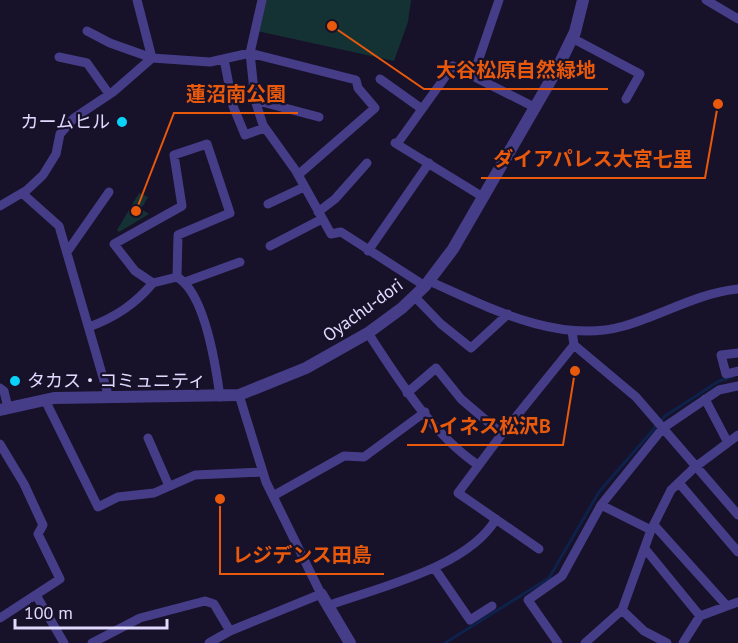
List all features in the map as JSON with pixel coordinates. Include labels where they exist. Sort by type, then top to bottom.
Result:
[{"type":"street","points":[[137,0],[152,58]]},
{"type":"street","points":[[262,0],[250,53],[255,100],[264,128],[298,175],[331,234],[341,232],[368,251],[427,283],[529,322],[572,331],[622,327],[681,305],[738,289]]},
{"type":"street","points":[[473,76],[499,0]]},
{"type":"street","name":"Oyachu-dori","points":[[4,409],[45,400],[239,395],[306,368],[368,333],[414,296],[453,249],[536,108],[572,38],[583,0]]},
{"type":"street","points":[[706,0],[738,19]]},
{"type":"street","points":[[87,31],[110,43],[152,58],[210,62],[250,53],[356,80],[358,88],[375,108],[298,175]]},
{"type":"street","points":[[572,38],[640,74],[626,99]]},
{"type":"street","points":[[59,57],[87,63],[110,94]]},
{"type":"street","points":[[0,206],[22,193],[43,175],[56,154],[60,134],[74,118],[110,94],[152,58]]},
{"type":"street","points":[[225,59],[233,106],[245,135],[264,128]]},
{"type":"street","points":[[483,197],[396,143],[453,66],[536,108]]},
{"type":"street","points":[[380,79],[422,109]]},
{"type":"street","points":[[255,100],[319,117]]},
{"type":"street","points":[[220,397],[215,362],[197,303],[181,280],[178,235],[230,213],[207,144],[174,154],[182,206],[114,244],[135,271],[153,283],[181,280],[240,262]]},
{"type":"street","points":[[270,246],[320,216],[367,163]]},
{"type":"street","points":[[368,251],[429,163]]},
{"type":"street","points":[[268,204],[304,187]]},
{"type":"street","points":[[66,252],[109,192]]},
{"type":"street","points":[[22,193],[59,226],[109,398]]},
{"type":"street","points":[[89,327],[108,320],[137,302],[153,283]]},
{"type":"street","points":[[414,296],[441,324],[471,348],[508,314]]},
{"type":"street","points":[[572,331],[574,345],[636,397],[694,468],[738,515]]},
{"type":"street","points":[[368,333],[407,393],[464,455],[478,465]]},
{"type":"street","points":[[539,549],[459,492],[502,434],[574,345]]},
{"type":"street","points":[[738,352],[721,355],[726,374],[738,371]]},
{"type":"street","points":[[407,393],[435,368],[461,399],[502,434]]},
{"type":"street","points":[[558,643],[528,600],[562,576],[601,505],[660,424],[719,390],[738,386]]},
{"type":"street","points":[[0,388],[4,391],[4,409]]},
{"type":"street","points":[[239,395],[263,472],[273,496],[321,594],[330,605],[350,643]]},
{"type":"street","points":[[705,399],[727,441]]},
{"type":"street","points":[[45,400],[98,507],[118,497],[154,493],[195,475],[263,472]]},
{"type":"street","points":[[273,496],[344,456],[364,457],[425,412]]},
{"type":"street","points":[[585,643],[622,610],[646,550],[652,527],[670,490],[727,441],[738,435]]},
{"type":"street","points":[[148,438],[169,486]]},
{"type":"street","points":[[0,444],[24,484],[43,525],[38,534],[60,579],[0,618]]},
{"type":"street","points":[[679,483],[738,552]]},
{"type":"street","points":[[601,505],[652,527],[726,605]]},
{"type":"street","points":[[330,605],[435,569],[488,533],[496,519]]},
{"type":"street","points":[[646,550],[700,616]]},
{"type":"street","points":[[435,569],[470,620],[492,606]]},
{"type":"street","points":[[209,643],[230,631],[321,594]]},
{"type":"street","points":[[36,595],[64,643]]},
{"type":"street","points":[[92,643],[140,618],[205,601],[214,604],[230,631]]},
{"type":"street","points":[[683,643],[700,616],[738,602]]},
{"type":"street","points":[[622,610],[644,631],[667,643]]},
{"type":"green space","points":[[264,0],[411,0],[408,22],[394,61],[257,31]]},
{"type":"green space","points":[[139,193],[148,197],[141,209],[149,214],[119,232],[117,230]]},
{"type":"waterway","points":[[445,643],[549,578],[599,492],[665,416],[719,381],[732,377]]},
{"type":"place","name":"大谷松原自然緑地","points":[[332,26]]},
{"type":"place","name":"ダイアパレス大宮七里","points":[[718,104]]},
{"type":"place","name":"カームヒル","points":[[122,122]]},
{"type":"place","name":"蓮沼南公園","points":[[136,211]]},
{"type":"place","name":"ハイネス松沢B","points":[[575,371]]},
{"type":"place","name":"タカス・コミュニティ","points":[[15,381]]},
{"type":"place","name":"レジデンス田島","points":[[220,499]]}]
